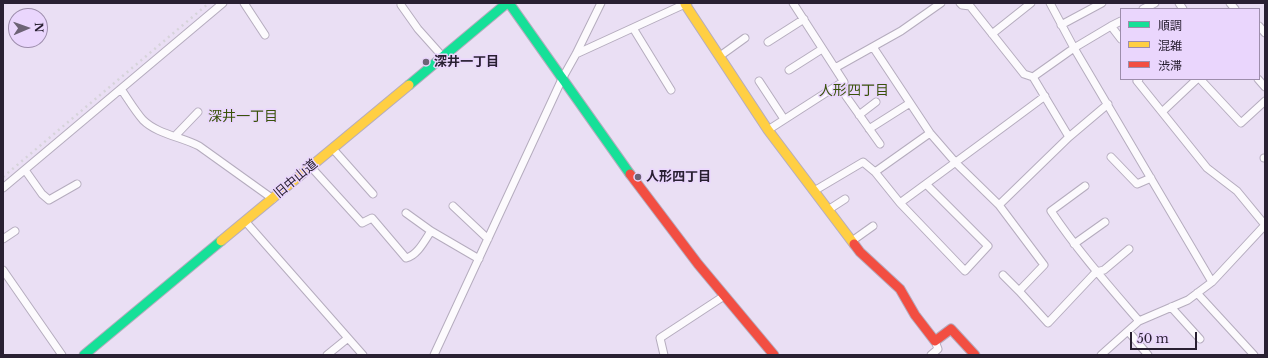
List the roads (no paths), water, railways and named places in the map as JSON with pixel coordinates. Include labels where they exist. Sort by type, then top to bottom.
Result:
[{"type":"street","points":[[3,188],[223,3]]},
{"type":"street","points":[[244,3],[265,35]]},
{"type":"street","points":[[508,3],[674,234],[774,355]]},
{"type":"street","name":"旧中山道","points":[[84,355],[508,3]]},
{"type":"street","points":[[434,355],[562,79],[602,3]]},
{"type":"street","points":[[576,54],[686,3],[768,130],[860,252],[900,289],[915,315],[935,341],[938,349],[931,355]]},
{"type":"street","points":[[768,130],[844,82],[793,3]]},
{"type":"street","points":[[835,68],[901,31],[942,3]]},
{"type":"street","points":[[960,3],[962,5],[970,6],[1024,74],[1034,77],[1069,137]]},
{"type":"street","points":[[992,34],[1032,3]]},
{"type":"street","points":[[1050,3],[1074,48],[1212,282]]},
{"type":"street","points":[[1062,25],[1102,3]]},
{"type":"street","points":[[401,5],[418,29],[443,56]]},
{"type":"street","points":[[768,42],[804,20]]},
{"type":"street","points":[[1034,77],[1074,48],[1120,22]]},
{"type":"street","points":[[1111,26],[1120,38]]},
{"type":"street","points":[[633,28],[671,90]]},
{"type":"street","points":[[720,56],[745,38]]},
{"type":"street","points":[[873,47],[930,133],[956,163],[999,205],[1044,265],[1019,291]]},
{"type":"street","points":[[789,70],[822,49]]},
{"type":"street","points":[[1101,355],[1139,321],[1188,300],[1212,282],[1265,225],[1238,191],[1207,168],[1138,82],[1139,80]]},
{"type":"street","points":[[1162,112],[1197,80]]},
{"type":"street","points":[[1199,80],[1241,123],[1265,100]]},
{"type":"street","points":[[759,81],[784,119]]},
{"type":"street","points":[[838,85],[880,144]]},
{"type":"street","points":[[121,89],[144,121],[160,131],[192,142],[199,146],[273,199]]},
{"type":"street","points":[[900,203],[1045,96]]},
{"type":"street","points":[[859,115],[876,102]]},
{"type":"street","points":[[869,130],[910,103]]},
{"type":"street","points":[[999,205],[1069,137],[1108,104]]},
{"type":"street","points":[[176,136],[198,112]]},
{"type":"street","points":[[875,172],[930,133]]},
{"type":"street","points":[[333,149],[373,194]]},
{"type":"street","points":[[1111,158],[1137,184],[1151,178]]},
{"type":"street","points":[[814,191],[863,162],[875,172],[900,203],[965,271],[988,246],[926,184]]},
{"type":"street","points":[[311,167],[362,223],[372,218],[406,258],[411,257],[422,245],[431,231]]},
{"type":"street","points":[[25,170],[42,194],[49,200],[76,184]]},
{"type":"street","points":[[1085,186],[1051,211],[1096,272],[1139,321]]},
{"type":"street","points":[[828,210],[845,199]]},
{"type":"street","points":[[453,206],[488,238]]},
{"type":"street","points":[[406,213],[431,231],[479,259]]},
{"type":"street","points":[[245,221],[362,355]]},
{"type":"street","points":[[1074,244],[1105,222]]},
{"type":"street","points":[[852,241],[873,226]]},
{"type":"street","points":[[3,239],[15,231]]},
{"type":"street","points":[[1003,275],[1048,323],[1096,272],[1104,270],[1128,249]]},
{"type":"street","points":[[3,270],[62,355]]},
{"type":"street","points":[[1197,293],[1254,355]]},
{"type":"street","points":[[664,355],[660,338],[724,296]]},
{"type":"street","points":[[1171,307],[1200,339]]},
{"type":"street","points":[[935,341],[951,330],[975,355]]},
{"type":"street","points":[[1128,331],[1148,355]]},
{"type":"street","points":[[327,355],[348,338]]},
{"type":"railway","points":[[3,177],[209,3]]},
{"type":"place","name":"深井一丁目","points":[[426,62]]},
{"type":"place","name":"人形四丁目","points":[[638,177]]},
{"type":"district","name":"人形四丁目","points":[[854,91]]},
{"type":"district","name":"深井一丁目","points":[[243,117]]}]
